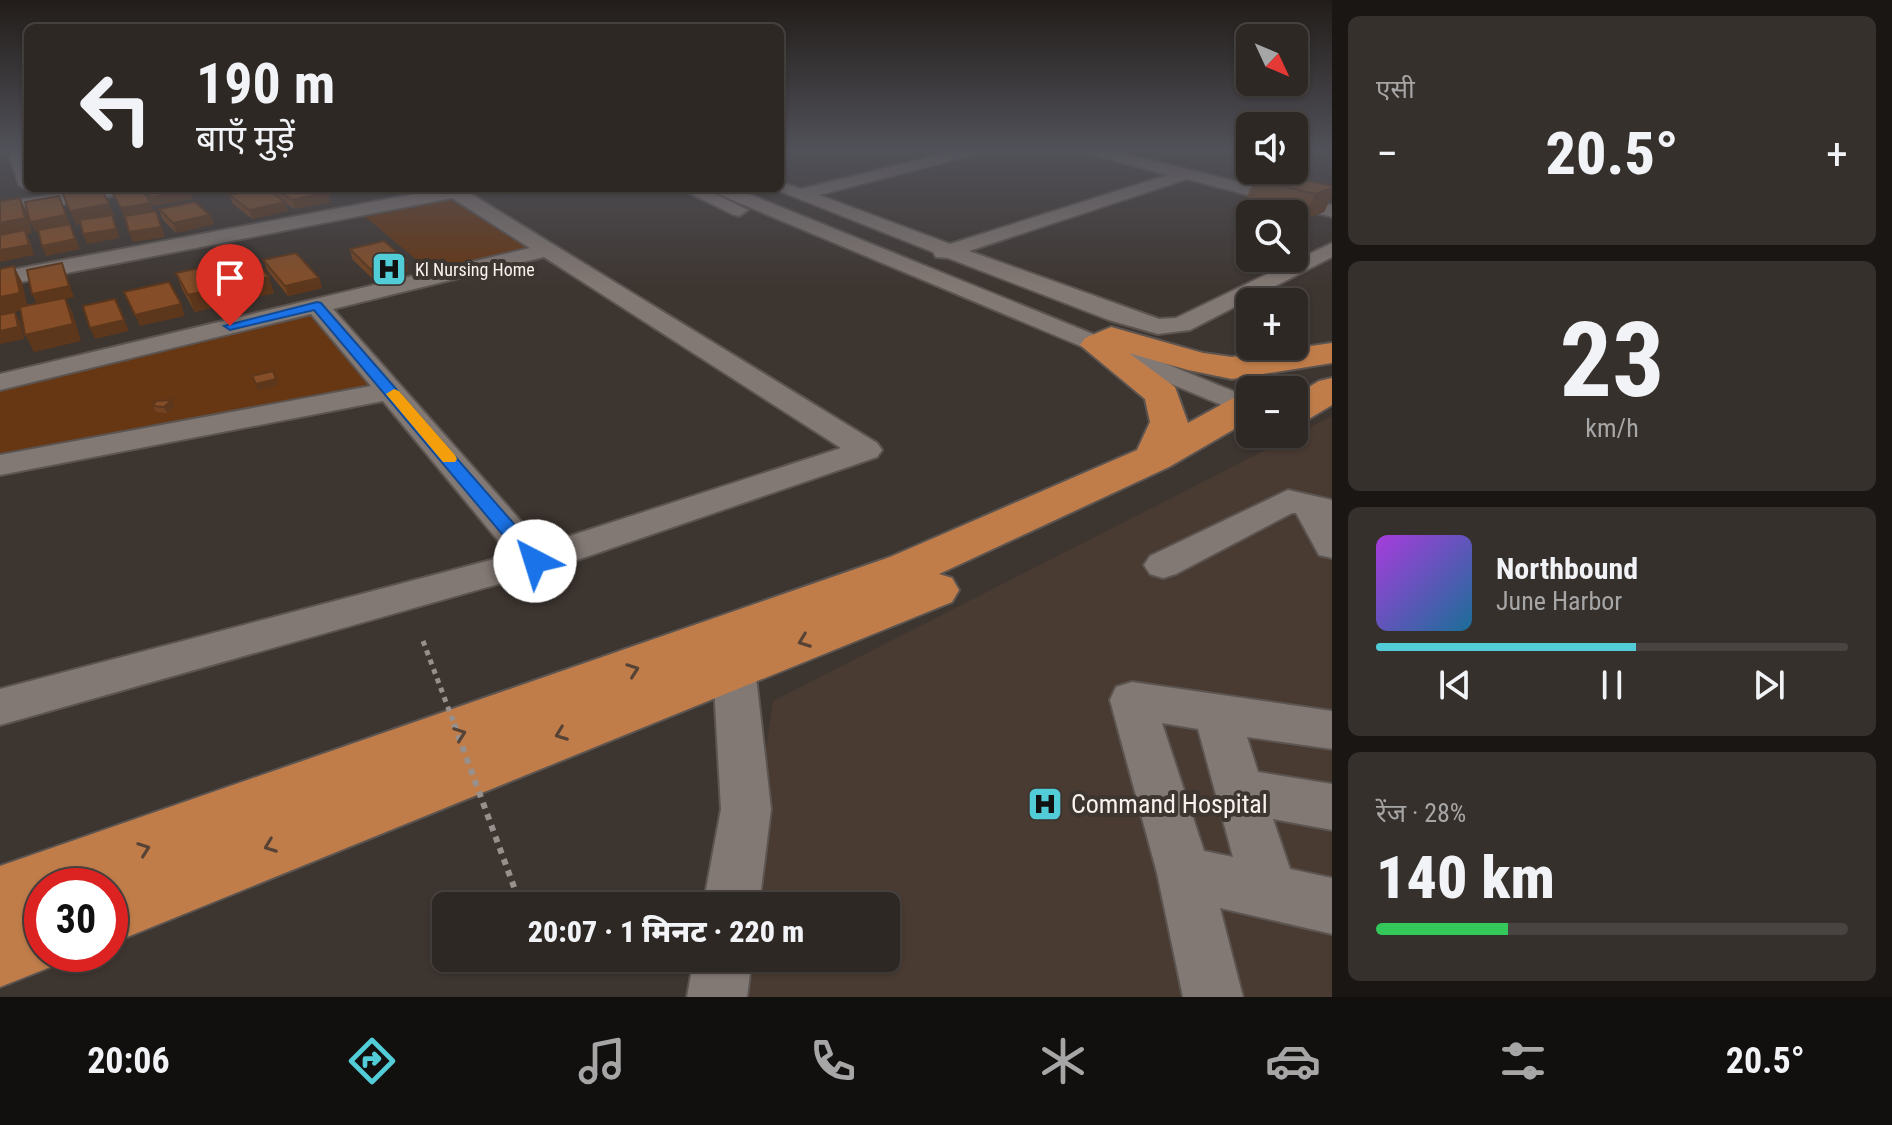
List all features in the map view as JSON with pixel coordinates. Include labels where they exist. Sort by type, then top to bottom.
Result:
[{"type":"main road","points":[[1104,341],[1232,368],[1332,355]]},
{"type":"main road","points":[[1104,341],[1162,395],[1169,422],[1154,458]]},
{"type":"main road","points":[[1300,376],[1332,355]]},
{"type":"main road","points":[[1308,404],[1332,389]]},
{"type":"main road","points":[[92,868],[907,569],[1154,458],[1236,415]]},
{"type":"main road","points":[[128,901],[923,595],[1191,472],[1236,425]]},
{"type":"main road","points":[[0,902],[24,893]]},
{"type":"main road","points":[[0,950],[24,941]]},
{"type":"street","points":[[0,202],[42,196]]},
{"type":"street","points":[[0,209],[84,196]]},
{"type":"street","points":[[0,279],[435,196]]},
{"type":"street","points":[[0,707],[535,561],[866,450],[548,250],[472,196]]},
{"type":"street","points":[[706,196],[1058,344],[1104,341]]},
{"type":"street","points":[[738,196],[1104,341]]},
{"type":"street","points":[[762,196],[920,260],[1236,398]]},
{"type":"street","points":[[801,196],[1158,327],[1181,325],[1332,249]]},
{"type":"street","points":[[920,260],[1120,196]]},
{"type":"street","points":[[1273,196],[1332,211]]},
{"type":"street","points":[[0,382],[548,250]]},
{"type":"street","points":[[317,306],[535,561]]},
{"type":"street","points":[[0,465],[392,391]]},
{"type":"street","points":[[1163,565],[1288,501],[1320,509],[1332,546]]},
{"type":"street","points":[[733,892],[746,809],[734,668]]},
{"type":"street","points":[[1213,997],[1184,873],[1132,700],[1332,730]]},
{"type":"street","points":[[1217,714],[1270,892]]},
{"type":"street","points":[[1239,791],[1332,807]]},
{"type":"street","points":[[1184,873],[1332,906]]},
{"type":"street","points":[[717,997],[721,972]]},
{"type":"path","points":[[423,641],[516,892]]},
{"type":"shaded area","points":[[453,197],[530,249],[431,272],[363,215]]},
{"type":"shaded area","points":[[309,313],[372,388],[0,457],[0,389]]},
{"type":"shaded area","name":"Command Hospital","points":[[1332,416],[1332,997],[730,997],[734,972],[900,972],[900,892],[745,892],[773,701],[1269,448],[1308,448],[1308,428]]},
{"type":"building","points":[[59,196],[66,215],[30,222],[25,202]]},
{"type":"building","points":[[63,196],[105,196],[109,204],[70,211]]},
{"type":"building","points":[[114,196],[146,196],[151,203],[121,208]]},
{"type":"building","points":[[231,196],[276,196],[285,202],[249,210]]},
{"type":"building","points":[[285,196],[312,196],[292,200]]},
{"type":"building","points":[[20,198],[25,218],[0,223],[0,201]]},
{"type":"building","points":[[195,202],[210,215],[173,223],[159,209]]},
{"type":"building","points":[[156,211],[161,227],[129,232],[125,216]]},
{"type":"building","points":[[112,215],[116,229],[83,234],[80,220]]},
{"type":"building","points":[[70,224],[75,239],[42,246],[38,230]]},
{"type":"building","points":[[25,230],[29,245],[0,250],[0,235]]},
{"type":"building","points":[[384,241],[406,260],[370,269],[350,249]]},
{"type":"building","points":[[296,253],[319,278],[285,286],[263,260]]},
{"type":"building","points":[[253,257],[269,277],[188,295],[176,273]]},
{"type":"building","points":[[62,263],[69,286],[32,294],[27,270]]},
{"type":"building","points":[[14,266],[20,293],[0,297],[0,269]]},
{"type":"building","points":[[169,282],[181,304],[135,315],[124,292]]},
{"type":"building","points":[[65,298],[73,324],[25,335],[20,307]]},
{"type":"building","points":[[115,299],[124,320],[90,328],[83,306]]},
{"type":"building","points":[[15,312],[18,327],[0,331],[0,315]]},
{"type":"building","points":[[273,371],[276,379],[256,384],[252,376]]},
{"type":"building","points":[[172,400],[164,407],[153,406],[156,401]]},
{"type":"slow traffic","points":[[394,394],[449,459]]},
{"type":"place","name":"Kl Nursing Home","points":[[389,269]]},
{"type":"place","name":"Command Hospital","points":[[1045,804]]},
{"type":"route","points":[[230,326],[317,306],[535,561]]}]
